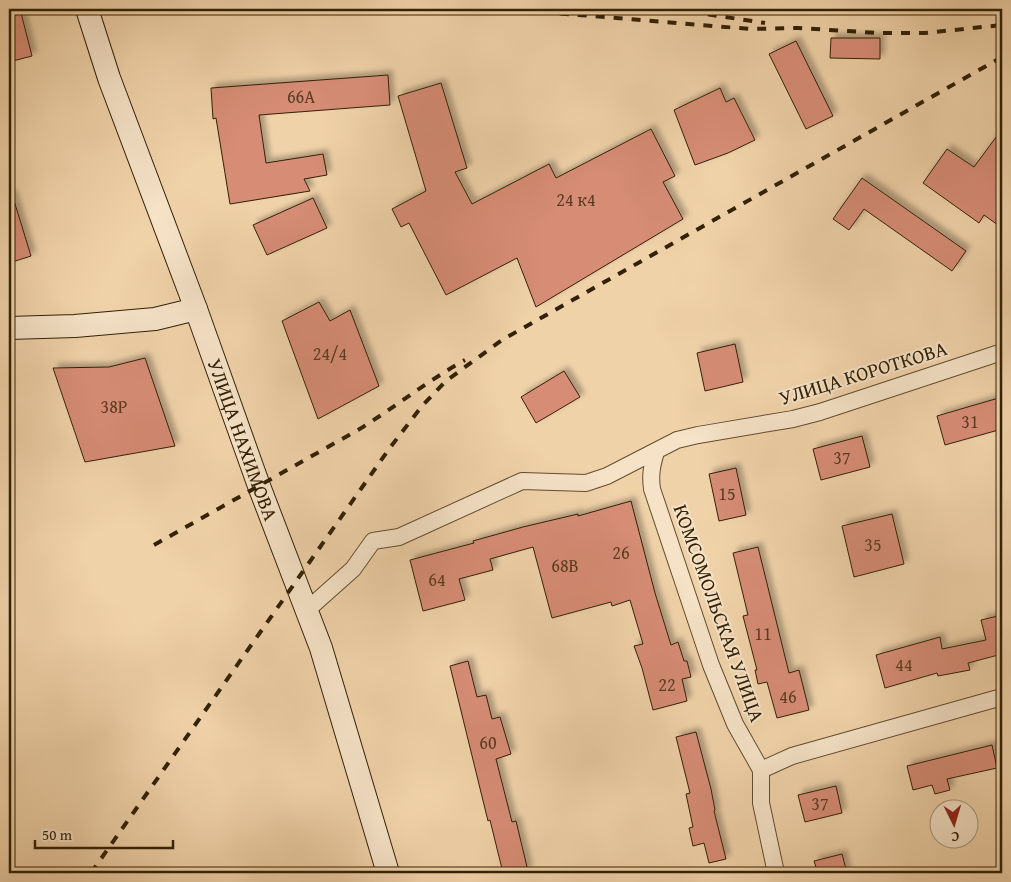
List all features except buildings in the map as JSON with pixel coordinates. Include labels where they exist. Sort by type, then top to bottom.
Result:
[{"type":"main road","name":"УЛИЦА НАХИМОВА","points":[[87,9],[109,78],[196,308],[257,481],[308,610],[340,708],[388,873]]},
{"type":"main road","points":[[9,328],[76,326],[155,318],[196,308]]},
{"type":"street","name":"УЛИЦА КОРОТКОВА","points":[[308,610],[353,569],[373,541],[400,537],[522,481],[586,484],[607,476],[677,440],[698,434],[820,412],[1002,352]]},
{"type":"street","name":"КОМСОМОЛЬСКАЯ УЛИЦА","points":[[656,452],[650,478],[652,489],[711,665],[735,724],[761,770],[761,803],[776,873]]},
{"type":"street","points":[[761,770],[792,756],[1002,697]]},
{"type":"railway","points":[[506,9],[750,29],[798,28],[879,33],[925,33],[1002,25]]},
{"type":"railway","points":[[654,9],[692,12],[765,23]]},
{"type":"railway","points":[[91,873],[389,449],[422,406],[446,381],[502,340],[1002,57]]},
{"type":"railway","points":[[154,545],[358,430],[465,360]]}]
